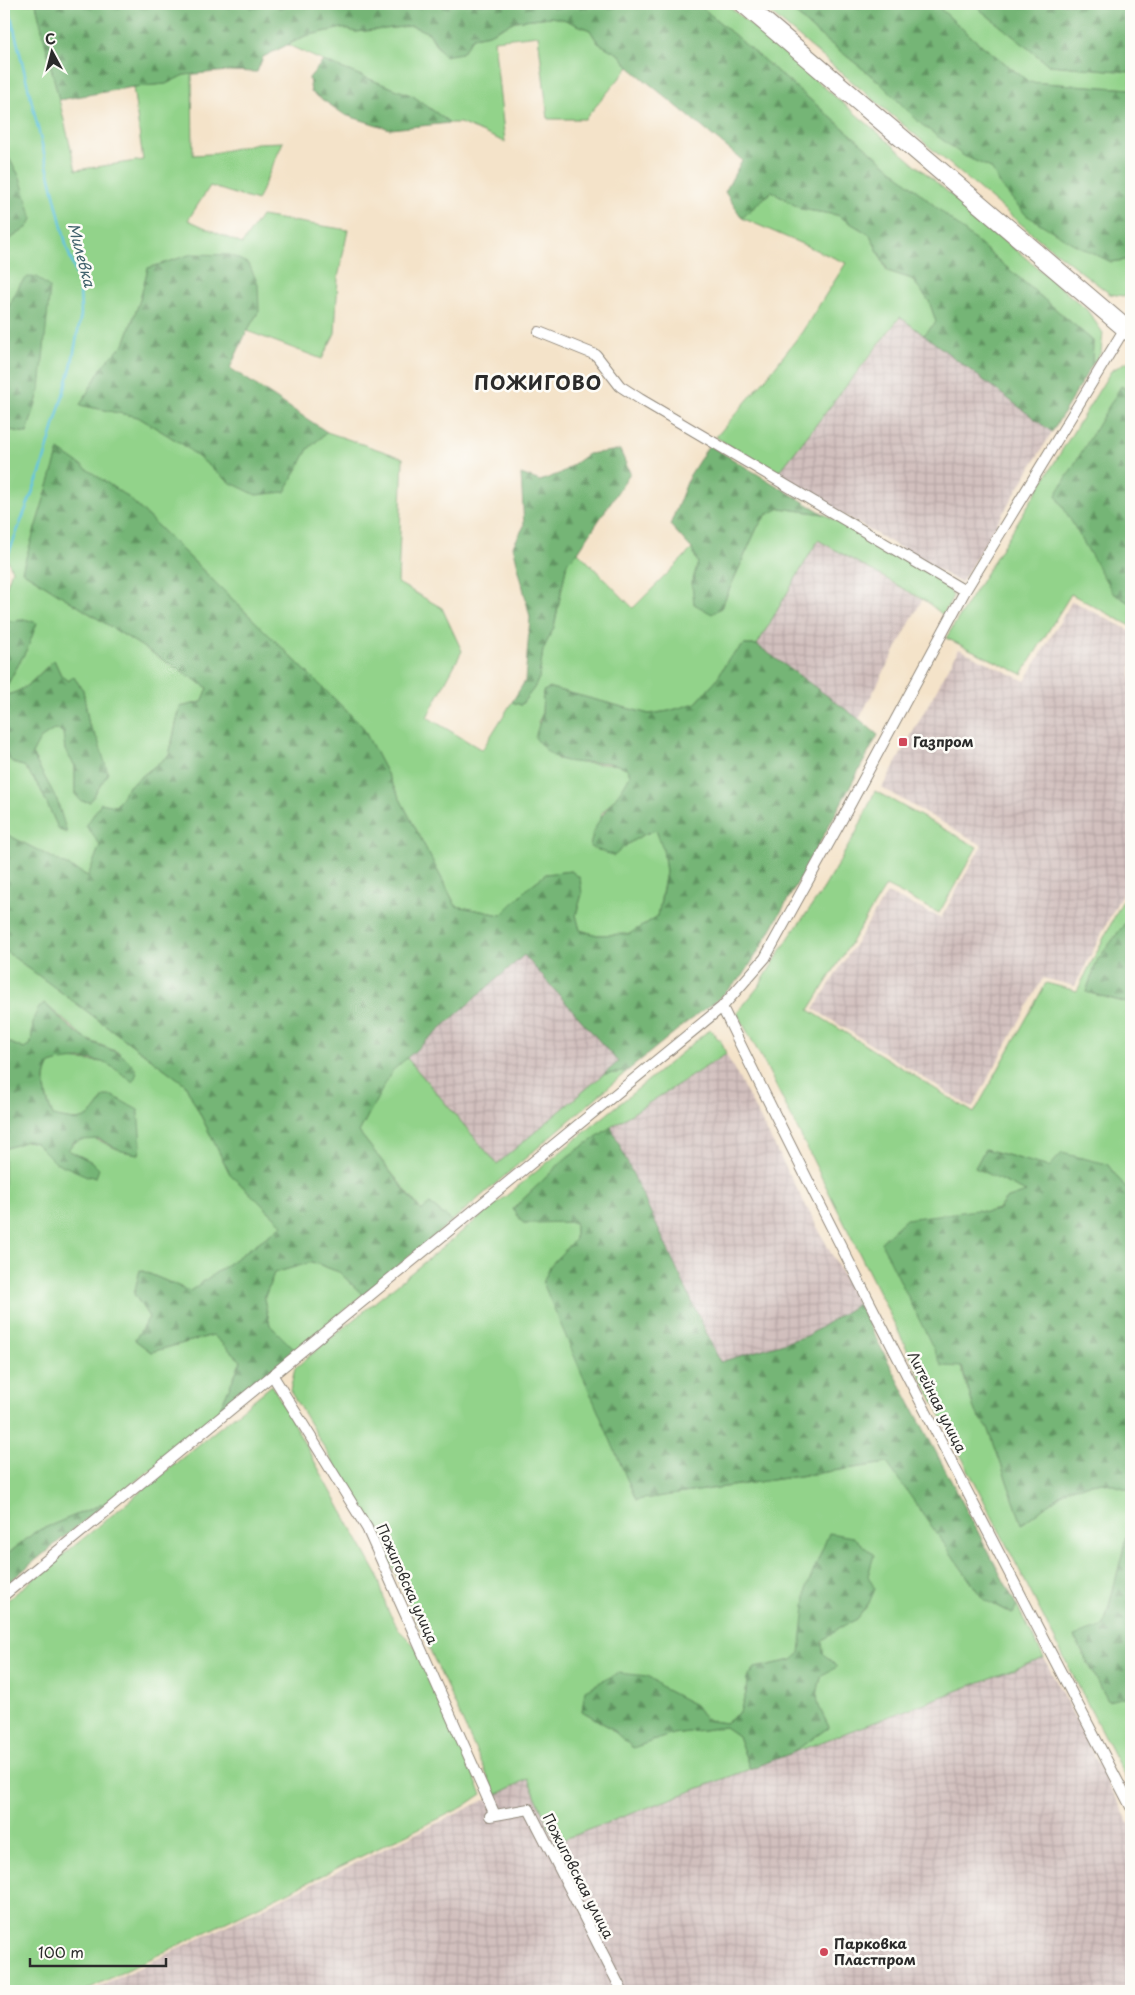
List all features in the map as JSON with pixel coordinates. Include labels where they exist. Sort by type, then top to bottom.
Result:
[{"type":"highway","points":[[744,4],[1128,330]]},
{"type":"street","points":[[4,1595],[722,1007],[765,958],[965,590],[1128,330]]},
{"type":"street","points":[[539,332],[596,355],[620,386],[640,399],[965,590]]},
{"type":"street","name":"Литейная улица","points":[[722,1007],[776,1119],[1131,1807]]},
{"type":"street","name":"Пожиговска улица","points":[[273,1376],[367,1528],[492,1816]]},
{"type":"street","name":"Пожиговская улица","points":[[492,1816],[529,1809],[622,1991]]},
{"type":"shaded area","points":[[901,317],[1052,432],[961,583],[776,476]]},
{"type":"shaded area","points":[[818,540],[922,600],[859,719],[757,645]]},
{"type":"shaded area","points":[[1072,601],[1131,631],[1131,876],[1075,986],[1043,978],[972,1108],[814,1009],[887,893],[941,918],[982,845],[882,788],[959,649],[1025,681]]},
{"type":"shaded area","points":[[524,954],[618,1062],[497,1164],[406,1057]]},
{"type":"shaded area","points":[[726,1054],[858,1304],[807,1336],[720,1362],[611,1127]]},
{"type":"shaded area","points":[[1044,1658],[1131,1827],[1131,1991],[91,1991],[528,1779],[557,1842]]},
{"type":"green space","points":[[4,4],[36,4],[76,170],[143,160],[133,87],[165,84],[184,75],[192,74],[193,155],[210,154],[257,143],[283,142],[257,201],[210,186],[188,220],[242,244],[261,216],[348,230],[338,278],[335,333],[322,359],[247,331],[259,311],[148,268],[140,300],[124,344],[104,364],[80,405],[138,417],[182,444],[285,491],[308,449],[327,432],[403,458],[398,583],[442,608],[462,651],[427,717],[482,750],[512,702],[521,705],[539,678],[543,650],[554,627],[567,563],[578,552],[633,608],[692,549],[698,563],[692,583],[721,608],[757,528],[766,515],[779,508],[824,514],[944,582],[953,596],[943,615],[927,602],[818,540],[757,645],[744,645],[729,658],[715,682],[696,703],[669,711],[649,714],[551,688],[543,691],[542,715],[538,722],[557,759],[581,763],[621,765],[628,769],[630,775],[624,788],[601,814],[614,856],[634,840],[656,830],[663,849],[666,872],[658,916],[630,934],[597,935],[580,930],[576,915],[582,894],[580,878],[571,871],[546,874],[529,887],[501,915],[456,906],[362,726],[129,498],[59,451],[22,571],[208,688],[202,702],[180,707],[169,755],[128,787],[116,806],[88,876],[4,833],[4,749],[11,761],[24,766],[40,788],[59,830],[57,800],[32,754],[39,739],[55,729],[63,732],[65,750],[75,766],[75,794],[98,740],[89,725],[83,690],[73,676],[69,681],[61,675],[54,660],[26,686],[5,695],[6,687],[28,647],[28,620],[4,621],[4,594],[12,570],[4,552],[4,429],[27,433],[40,389],[21,283],[9,306],[4,305],[4,243],[28,227],[20,177],[7,155],[4,134]]},
{"type":"green space","points":[[36,4],[698,4],[1093,341],[1092,365],[1052,432],[924,335],[936,322],[929,301],[912,279],[888,271],[870,235],[837,215],[801,209],[772,191],[742,218],[725,192],[742,160],[629,67],[620,55],[598,43],[590,30],[563,19],[550,17],[515,21],[489,34],[473,37],[462,53],[444,56],[429,33],[412,26],[356,32],[342,28],[305,36],[263,57],[257,72],[228,71],[184,75],[166,84],[133,87],[59,100]]},
{"type":"green space","points":[[698,4],[726,4],[1087,310],[1103,333],[1101,352],[1092,365],[1093,341]]},
{"type":"green space","points":[[760,4],[786,4],[812,29],[877,80],[964,156],[992,168],[1001,187],[1111,262],[1131,259],[1131,297],[1110,294],[1040,240]]},
{"type":"green space","points":[[786,4],[935,4],[975,40],[1029,82],[1131,89],[1131,259],[1111,262],[1072,243],[1026,215],[1001,186],[991,168],[964,156],[921,124],[877,80],[812,29]]},
{"type":"green space","points":[[935,4],[973,4],[1049,65],[1131,72],[1131,89],[1029,82],[975,40]]},
{"type":"green space","points":[[973,4],[1125,4],[1131,7],[1131,72],[1049,65]]},
{"type":"green space","points":[[550,17],[563,19],[590,30],[598,43],[620,55],[629,67],[585,119],[548,119],[538,35],[494,40],[505,142],[460,123],[450,123],[413,96],[323,61],[288,45],[305,36],[342,28],[356,32],[412,26],[429,33],[437,47],[462,53],[473,37],[489,34],[515,21]]},
{"type":"green space","points":[[323,61],[413,96],[450,123],[390,129],[345,115],[311,92],[309,78]]},
{"type":"green space","points":[[4,134],[7,155],[20,177],[32,219],[28,227],[4,243],[4,204],[6,202]]},
{"type":"green space","points":[[772,191],[801,209],[837,215],[870,235],[887,271],[912,279],[929,301],[936,322],[924,335],[900,317],[776,476],[716,437],[802,332],[846,263],[742,218]]},
{"type":"green space","points":[[192,254],[230,255],[249,264],[258,284],[259,311],[247,331],[230,368],[327,432],[308,449],[285,492],[256,495],[229,482],[182,444],[138,417],[80,405],[104,364],[124,344],[140,300],[148,268]]},
{"type":"green space","points":[[28,277],[37,277],[50,288],[40,389],[27,433],[4,429],[4,305],[9,306],[21,283]]},
{"type":"green space","points":[[1126,362],[1131,362],[1131,394],[1122,386],[1113,593],[1131,604],[1131,626],[1071,594],[1022,674],[946,638],[1111,371]]},
{"type":"green space","points":[[1121,386],[1131,394],[1131,604],[1113,593],[1056,495]]},
{"type":"green space","points":[[709,445],[824,514],[780,508],[766,515],[757,528],[721,608],[712,614],[694,604],[692,583],[698,563],[692,549],[670,525],[690,475]]},
{"type":"green space","points":[[59,450],[129,498],[362,726],[456,906],[501,915],[529,887],[546,874],[571,871],[580,878],[582,894],[576,915],[580,930],[597,935],[629,934],[658,916],[666,872],[663,849],[656,830],[634,840],[614,856],[590,847],[596,826],[601,817],[630,775],[628,769],[603,762],[568,761],[556,758],[546,750],[535,737],[542,715],[543,691],[551,688],[649,714],[669,711],[696,703],[715,682],[729,658],[744,645],[757,645],[878,735],[812,857],[743,976],[716,1001],[626,1072],[604,1074],[618,1062],[524,955],[392,1071],[359,1132],[421,1211],[430,1204],[452,1221],[363,1295],[339,1272],[312,1262],[274,1273],[264,1299],[270,1325],[295,1350],[213,1424],[241,1361],[213,1335],[151,1352],[135,1340],[149,1317],[134,1294],[140,1270],[190,1291],[283,1225],[230,1174],[185,1084],[4,950],[4,833],[88,876],[100,845],[86,826],[101,803],[116,806],[128,787],[169,755],[180,707],[202,702],[208,688],[22,571]]},
{"type":"green space","points":[[620,450],[630,473],[578,552],[567,563],[554,627],[543,650],[539,678],[521,705],[512,702],[525,681],[530,617],[513,546],[524,526],[521,474],[540,481],[561,473],[588,454]]},
{"type":"green space","points":[[28,620],[37,623],[28,647],[6,687],[5,695],[19,691],[26,686],[54,660],[61,675],[69,681],[73,676],[83,690],[89,725],[98,740],[108,773],[90,802],[81,801],[75,794],[75,766],[65,750],[63,732],[55,729],[40,739],[32,754],[57,800],[67,833],[59,830],[40,788],[24,766],[11,761],[4,749],[4,621]]},
{"type":"green space","points":[[875,791],[977,847],[939,913],[886,886],[809,1010],[974,1113],[1046,983],[1077,991],[1131,884],[1131,915],[1097,961],[1086,992],[1131,1004],[1131,1194],[1107,1164],[1049,1167],[985,1149],[975,1168],[1027,1192],[1006,1199],[998,1209],[986,1212],[977,1210],[961,1367],[974,1409],[989,1430],[1022,1524],[1069,1488],[1103,1482],[1131,1490],[1131,1519],[1104,1626],[1074,1637],[1108,1700],[1131,1696],[1131,1789],[926,1387],[766,1066],[737,1013],[759,986],[790,936],[821,893],[857,831]]},
{"type":"green space","points":[[1131,915],[1131,1004],[1086,992],[1097,961]]},
{"type":"green space","points":[[4,950],[185,1084],[230,1174],[283,1225],[190,1291],[140,1270],[134,1294],[149,1317],[135,1340],[151,1352],[213,1335],[241,1361],[213,1424],[107,1502],[35,1532],[4,1557],[4,1149],[27,1141],[36,1143],[55,1162],[99,1169],[92,1162],[67,1150],[82,1139],[88,1138],[95,1139],[125,1152],[139,1154],[141,1145],[104,1096],[94,1111],[84,1118],[78,1120],[53,1116],[45,1083],[45,1077],[50,1064],[66,1059],[103,1062],[120,1053],[86,1039],[44,1003],[34,1017],[31,1044],[24,1049],[4,1040]]},
{"type":"green space","points":[[44,1003],[86,1039],[122,1055],[137,1073],[133,1082],[106,1063],[82,1059],[50,1064],[47,1070],[45,1090],[53,1116],[78,1120],[84,1118],[94,1111],[104,1096],[113,1096],[138,1110],[141,1145],[139,1154],[122,1151],[99,1139],[81,1140],[73,1143],[68,1150],[92,1162],[99,1169],[96,1177],[87,1176],[55,1162],[36,1143],[27,1141],[4,1149],[4,1040],[24,1049],[31,1044],[35,1016]]},
{"type":"green space","points":[[710,1029],[722,1043],[726,1054],[567,1157],[513,1209],[524,1223],[575,1222],[575,1239],[550,1266],[636,1500],[888,1463],[983,1599],[1012,1614],[1017,1606],[1044,1658],[792,1753],[829,1727],[817,1703],[817,1692],[822,1675],[822,1641],[839,1628],[857,1619],[869,1603],[792,1660],[755,1668],[747,1679],[746,1693],[740,1712],[725,1723],[706,1720],[695,1705],[666,1690],[648,1676],[582,1711],[609,1727],[633,1747],[673,1734],[725,1727],[738,1736],[750,1769],[556,1842],[528,1779],[496,1795],[379,1538],[290,1391],[295,1368]]},
{"type":"green space","points":[[406,1057],[497,1164],[604,1074],[626,1072],[452,1221],[430,1204],[422,1211],[359,1132],[392,1071]]},
{"type":"green space","points":[[611,1127],[720,1362],[807,1336],[858,1304],[1017,1606],[1013,1614],[983,1599],[887,1463],[636,1500],[543,1283],[550,1266],[575,1239],[575,1222],[523,1223],[513,1209],[567,1157]]},
{"type":"green space","points":[[985,1149],[1049,1167],[1062,1153],[1107,1164],[1131,1194],[1131,1490],[1103,1482],[1069,1488],[1022,1524],[989,1430],[974,1409],[962,1367],[942,1366],[881,1242],[906,1219],[977,1210],[986,1212],[998,1210],[1006,1199],[1026,1192],[975,1168]]},
{"type":"green space","points":[[312,1262],[339,1272],[363,1295],[295,1350],[270,1325],[264,1299],[274,1273]]},
{"type":"green space","points":[[272,1385],[377,1574],[387,1609],[400,1631],[416,1647],[482,1794],[463,1807],[84,1991],[4,1991],[4,1603]]},
{"type":"green space","points":[[107,1502],[4,1586],[4,1557],[35,1532]]},
{"type":"green space","points":[[1131,1519],[1131,1696],[1108,1701],[1074,1636],[1104,1626]]},
{"type":"green space","points":[[829,1533],[853,1537],[874,1555],[868,1576],[875,1589],[869,1603],[857,1619],[839,1628],[822,1641],[823,1653],[837,1667],[822,1675],[818,1691],[819,1707],[829,1727],[792,1753],[750,1769],[738,1736],[725,1727],[673,1734],[633,1748],[609,1727],[582,1711],[585,1690],[618,1673],[648,1676],[666,1690],[695,1705],[706,1720],[725,1723],[740,1712],[746,1693],[747,1679],[755,1668],[792,1660],[800,1653],[807,1587]]},
{"type":"waterway","name":"Милевка","points":[[4,565],[41,470],[71,368],[81,315],[80,286],[67,248],[8,4]]},
{"type":"place","name":"Газпром","points":[[903,742]]},
{"type":"place","name":"Парковка Пластпром","points":[[824,1952]]},
{"type":"district","name":"ПОЖИГОВО","points":[[538,383]]}]
